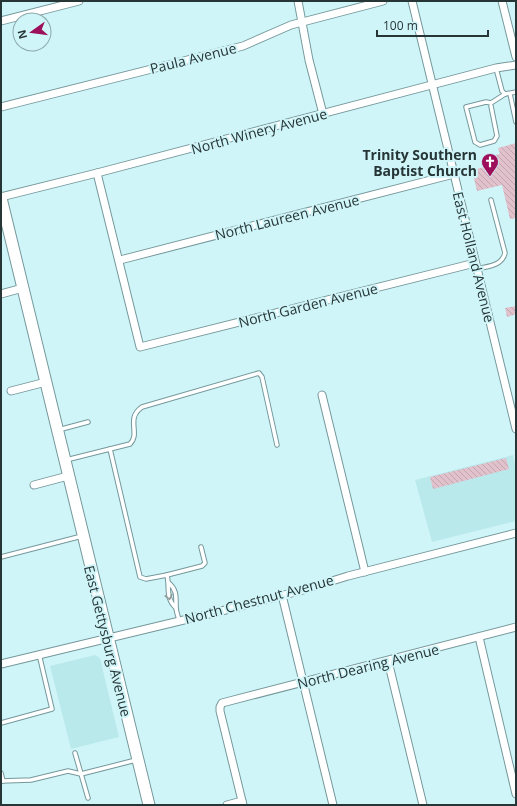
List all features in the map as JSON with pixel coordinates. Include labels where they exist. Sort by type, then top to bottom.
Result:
[{"type":"street","points":[[1,21],[79,1]]},
{"type":"street","points":[[298,1],[309,60],[323,114]]},
{"type":"street","name":"Paula Avenue","points":[[1,107],[243,46],[281,29],[302,22],[383,1]]},
{"type":"street","name":"East Holland Avenue","points":[[412,1],[516,429]]},
{"type":"street","points":[[502,1],[516,57]]},
{"type":"street","name":"North Winery Avenue","points":[[1,197],[496,68],[516,65]]},
{"type":"street","points":[[97,173],[120,260]]},
{"type":"street","name":"North Laureen Avenue","points":[[120,260],[454,174]]},
{"type":"street","name":"East Gettysburg Avenue","points":[[1,197],[149,805]]},
{"type":"street","name":"North Garden Avenue","points":[[120,260],[140,347],[476,266]]},
{"type":"street","points":[[1,294],[23,288]]},
{"type":"street","points":[[10,391],[46,382]]},
{"type":"street","points":[[322,396],[365,572]]},
{"type":"street","points":[[34,485],[68,476]]},
{"type":"street","name":"North Chestnut Avenue","points":[[1,664],[282,595],[516,533]]},
{"type":"street","points":[[282,595],[333,805]]},
{"type":"street","name":"North Dearing Avenue","points":[[243,803],[220,711],[221,704],[516,628]]},
{"type":"street","points":[[479,637],[516,794]]},
{"type":"street","points":[[388,660],[423,805]]},
{"type":"street","points":[[227,805],[243,803]]},
{"type":"lane","points":[[496,68],[502,90],[505,94]]},
{"type":"lane","points":[[491,106],[497,136],[494,141],[480,145],[475,142],[466,107],[486,102],[490,103],[505,94],[516,92]]},
{"type":"lane","points":[[510,94],[516,122]]},
{"type":"lane","points":[[476,266],[497,264],[504,258],[505,253],[491,200]]},
{"type":"lane","points":[[64,460],[130,444],[134,437],[132,422],[137,410],[142,407],[259,373],[262,377],[277,445]]},
{"type":"lane","points":[[57,430],[88,422]]},
{"type":"lane","points":[[110,449],[140,577],[146,579],[202,566],[205,563],[201,547]]},
{"type":"lane","points":[[1,557],[83,536]]},
{"type":"lane","points":[[167,575],[169,583],[174,588],[179,620]]},
{"type":"lane","points":[[169,583],[167,588],[170,603],[176,608]]},
{"type":"lane","points":[[1,722],[52,709],[39,654]]},
{"type":"lane","points":[[76,753],[88,798]]},
{"type":"lane","points":[[1,773],[2,781],[31,780],[68,771],[82,774],[138,760]]},
{"type":"shaded area","points":[[513,455],[516,468],[516,521],[432,542],[415,480]]},
{"type":"shaded area","points":[[95,655],[100,658],[119,737],[71,749],[50,666]]},
{"type":"building","points":[[516,143],[516,218],[510,219],[502,185],[477,191],[472,170],[497,164],[495,155],[500,154],[498,148]]},
{"type":"building","points":[[516,306],[516,314],[507,317],[505,308]]},
{"type":"building","points":[[506,458],[509,469],[433,489],[430,477]]},
{"type":"place","name":"Trinity Southern Baptist Church","points":[[490,177]]}]
